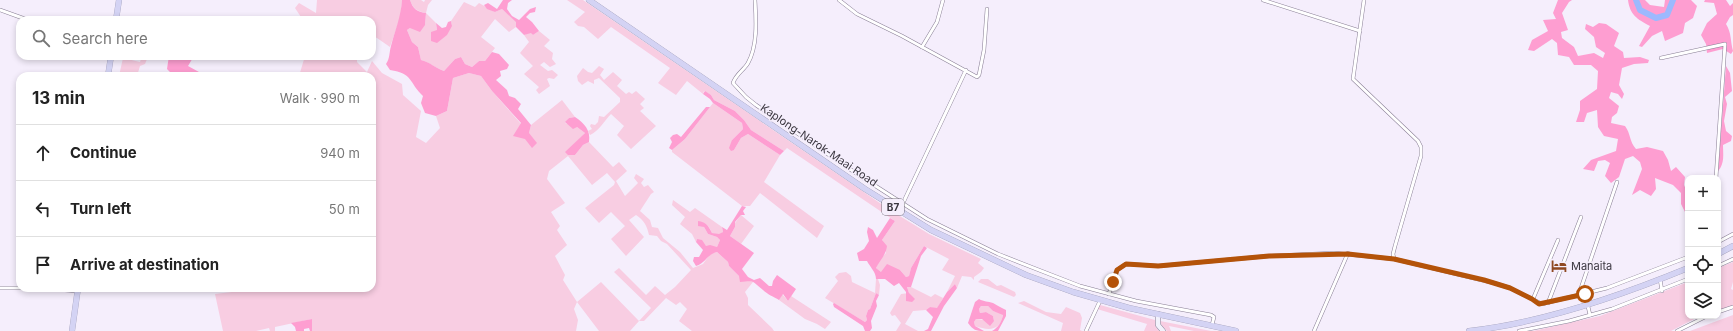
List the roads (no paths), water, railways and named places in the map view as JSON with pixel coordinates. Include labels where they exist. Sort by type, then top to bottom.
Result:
[{"type":"highway","points":[[117,16],[119,0]]},
{"type":"highway","name":"Kaplong-Narok-Maai Road","points":[[589,0],[865,189],[931,230],[971,250],[1037,279],[1100,301],[1236,331]]},
{"type":"highway","points":[[109,72],[110,60]]},
{"type":"highway","points":[[1721,252],[1733,246]]},
{"type":"highway","points":[[1470,331],[1525,321],[1587,305],[1610,298],[1685,269]]},
{"type":"highway","points":[[72,331],[78,292]]},
{"type":"street","points":[[755,0],[756,22],[751,58],[745,68],[735,78],[734,83],[735,87],[756,105],[860,176],[927,219],[998,254],[1073,284],[1136,301],[1211,315],[1214,317],[1212,326]]},
{"type":"street","points":[[839,0],[858,14],[966,70],[976,77],[978,76],[984,50],[988,9]]},
{"type":"street","points":[[922,47],[937,22],[943,0]]},
{"type":"street","points":[[1263,0],[1360,31]]},
{"type":"street","points":[[1364,0],[1353,73],[1354,82],[1418,142],[1422,150],[1418,169],[1394,246],[1394,259]]},
{"type":"street","points":[[0,10],[17,16]]},
{"type":"street","points":[[1661,58],[1725,44],[1716,175]]},
{"type":"street","points":[[903,203],[966,70]]},
{"type":"street","points":[[1579,294],[1617,182]]},
{"type":"street","points":[[1548,303],[1581,217]]},
{"type":"street","points":[[1721,240],[1733,234]]},
{"type":"street","points":[[1532,299],[1558,240]]},
{"type":"street","points":[[971,250],[975,242]]},
{"type":"street","points":[[1314,331],[1348,254]]},
{"type":"street","points":[[1109,294],[1117,270],[1126,264],[1158,266],[1269,256],[1348,254],[1394,259],[1484,280],[1510,288],[1539,304],[1548,303],[1579,294],[1585,294],[1640,276],[1685,258]]},
{"type":"street","points":[[1721,265],[1733,259]]},
{"type":"street","points":[[1037,279],[1039,271]]},
{"type":"street","points":[[1660,279],[1662,290]]},
{"type":"street","points":[[1519,331],[1590,315],[1625,305],[1685,280]]},
{"type":"street","points":[[0,288],[16,288]]},
{"type":"street","points":[[1585,294],[1590,315]]},
{"type":"street","points":[[1086,331],[1100,301]]},
{"type":"street","points":[[1721,311],[1733,307]]},
{"type":"street","points":[[1158,314],[1158,325],[1163,331]]},
{"type":"street","points":[[1677,331],[1701,319]]},
{"type":"street","points":[[1525,321],[1527,330]]},
{"type":"waterway","points":[[1636,0],[1640,10],[1656,18],[1667,15],[1673,0]]},
{"type":"place","name":"Manaita","points":[[1559,266]]}]
